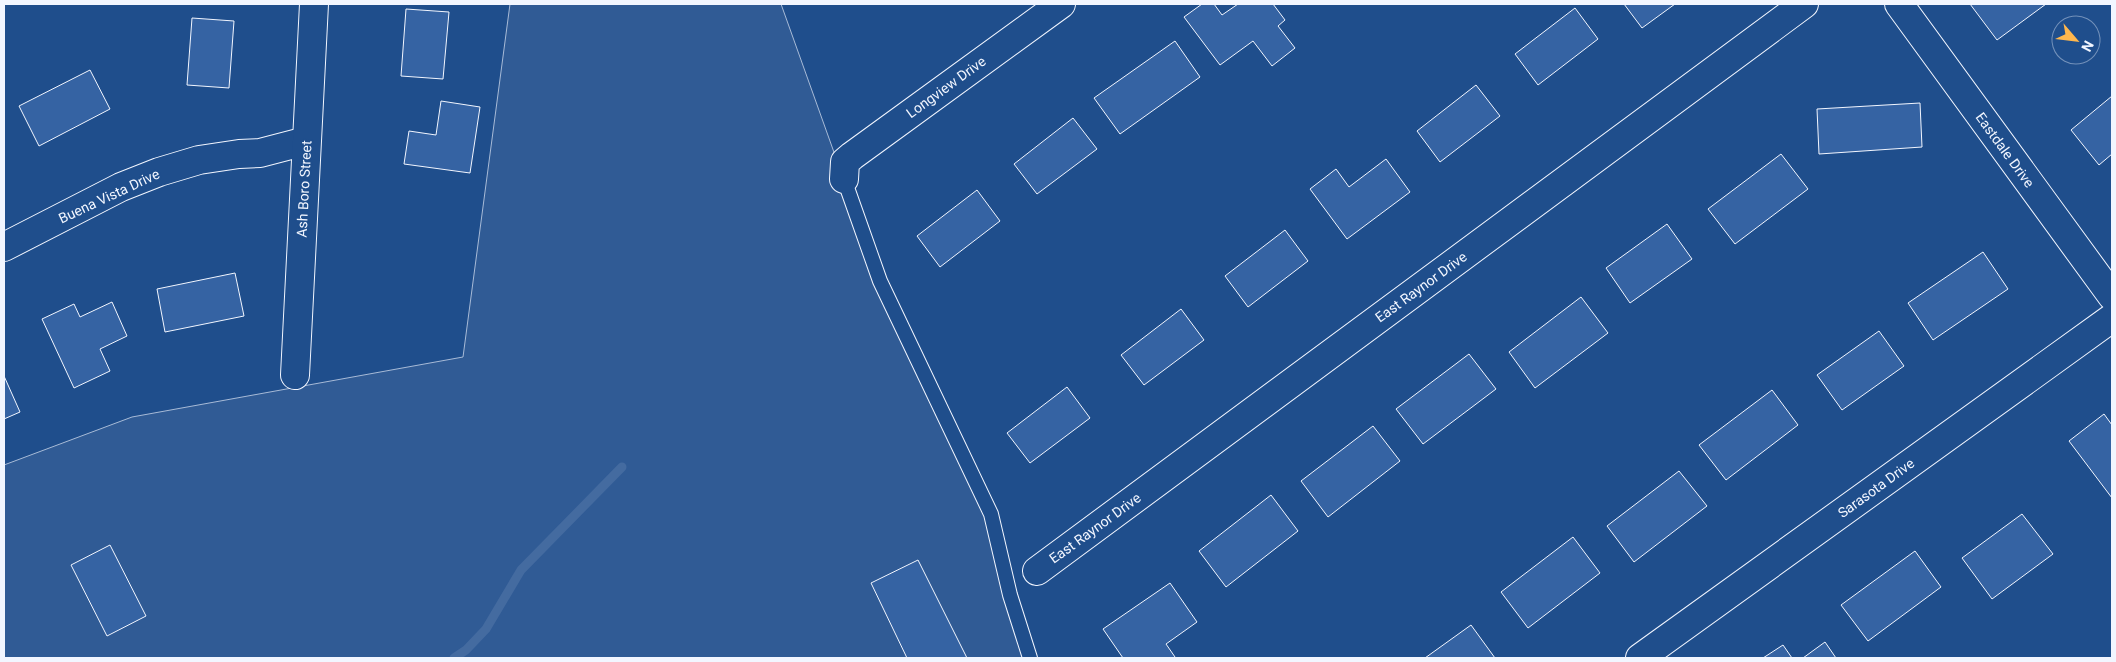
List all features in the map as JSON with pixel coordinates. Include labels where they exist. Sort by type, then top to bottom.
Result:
[{"type":"street","name":"Ash Boro Street","points":[[295,375],[314,4]]},
{"type":"street","name":"Longview Drive","points":[[844,179],[845,162],[852,156],[1061,4]]},
{"type":"street","name":"East Raynor Drive","points":[[1038,571],[1804,4]]},
{"type":"street","name":"Eastdale Drive","points":[[1899,4],[2112,296]]},
{"type":"street","name":"Buena Vista Drive","points":[[4,247],[121,187],[159,172],[199,160],[260,153],[306,142]]},
{"type":"street","name":"Sarasota Drive","points":[[1640,658],[2112,318]]},
{"type":"lane","points":[[844,179],[880,281],[991,514],[1010,595],[1030,658]]},
{"type":"shaded area","points":[[510,4],[781,4],[880,281],[991,514],[1030,658],[4,658],[4,465],[132,417],[463,357]]},
{"type":"building","points":[[1202,4],[1214,4],[1222,15],[1238,4],[1273,4],[1285,20],[1278,26],[1295,48],[1272,66],[1253,41],[1220,65],[1184,17]]},
{"type":"building","points":[[1624,4],[1675,4],[1642,28]]},
{"type":"building","points":[[1970,4],[2046,4],[1997,40]]},
{"type":"building","points":[[1575,8],[1598,39],[1538,85],[1515,54]]},
{"type":"building","points":[[406,9],[449,12],[443,79],[401,76]]},
{"type":"building","points":[[192,18],[234,21],[229,88],[187,85]]},
{"type":"building","points":[[1175,41],[1200,77],[1120,134],[1094,98]]},
{"type":"building","points":[[90,70],[110,109],[39,146],[19,106]]},
{"type":"building","points":[[1476,85],[1500,116],[1440,162],[1417,131]]},
{"type":"building","points":[[2112,96],[2112,154],[2099,165],[2071,130]]},
{"type":"building","points":[[441,101],[480,107],[470,173],[404,164],[409,131],[436,135]]},
{"type":"building","points":[[1920,103],[1922,147],[1819,154],[1817,109]]},
{"type":"building","points":[[1073,118],[1097,149],[1037,194],[1014,164]]},
{"type":"building","points":[[1781,154],[1808,189],[1735,244],[1708,209]]},
{"type":"building","points":[[1386,159],[1410,192],[1347,239],[1310,189],[1336,169],[1349,187]]},
{"type":"building","points":[[977,190],[1000,221],[940,267],[917,236]]},
{"type":"building","points":[[1667,224],[1692,259],[1630,303],[1606,268]]},
{"type":"building","points":[[1285,230],[1308,261],[1248,307],[1225,276]]},
{"type":"building","points":[[1983,252],[2008,289],[1933,340],[1908,303]]},
{"type":"building","points":[[235,273],[244,316],[165,332],[157,289]]},
{"type":"building","points":[[1581,297],[1608,333],[1535,388],[1509,352]]},
{"type":"building","points":[[112,302],[127,336],[100,349],[110,371],[74,388],[42,319],[74,304],[80,317]]},
{"type":"building","points":[[1181,309],[1204,340],[1144,385],[1121,355]]},
{"type":"building","points":[[1879,331],[1904,366],[1842,410],[1817,375]]},
{"type":"building","points":[[1469,354],[1496,389],[1423,444],[1396,409]]},
{"type":"building","points":[[4,376],[20,412],[4,419]]},
{"type":"building","points":[[1067,387],[1090,418],[1030,463],[1007,433]]},
{"type":"building","points":[[1772,390],[1798,425],[1726,480],[1699,445]]},
{"type":"building","points":[[2104,414],[2112,425],[2112,498],[2069,441]]},
{"type":"building","points":[[1373,426],[1400,461],[1328,517],[1301,481]]},
{"type":"building","points":[[1679,471],[1707,506],[1634,562],[1607,526]]},
{"type":"building","points":[[1271,495],[1298,531],[1226,587],[1199,551]]},
{"type":"building","points":[[2022,514],[2053,554],[1992,599],[1962,558]]},
{"type":"building","points":[[1573,537],[1600,573],[1528,628],[1501,592]]},
{"type":"building","points":[[110,545],[146,616],[107,636],[71,565]]},
{"type":"building","points":[[1915,551],[1941,587],[1868,641],[1841,605]]},
{"type":"building","points":[[918,560],[967,658],[907,658],[871,583]]},
{"type":"building","points":[[1170,583],[1197,622],[1166,644],[1174,658],[1123,658],[1103,629]]},
{"type":"building","points":[[1471,625],[1495,658],[1425,658]]},
{"type":"building","points":[[1825,642],[1836,658],[1803,658]]},
{"type":"building","points":[[1783,645],[1792,658],[1763,658]]},
{"type":"waterway","points":[[454,658],[466,650],[486,629],[521,570],[622,467]]}]
